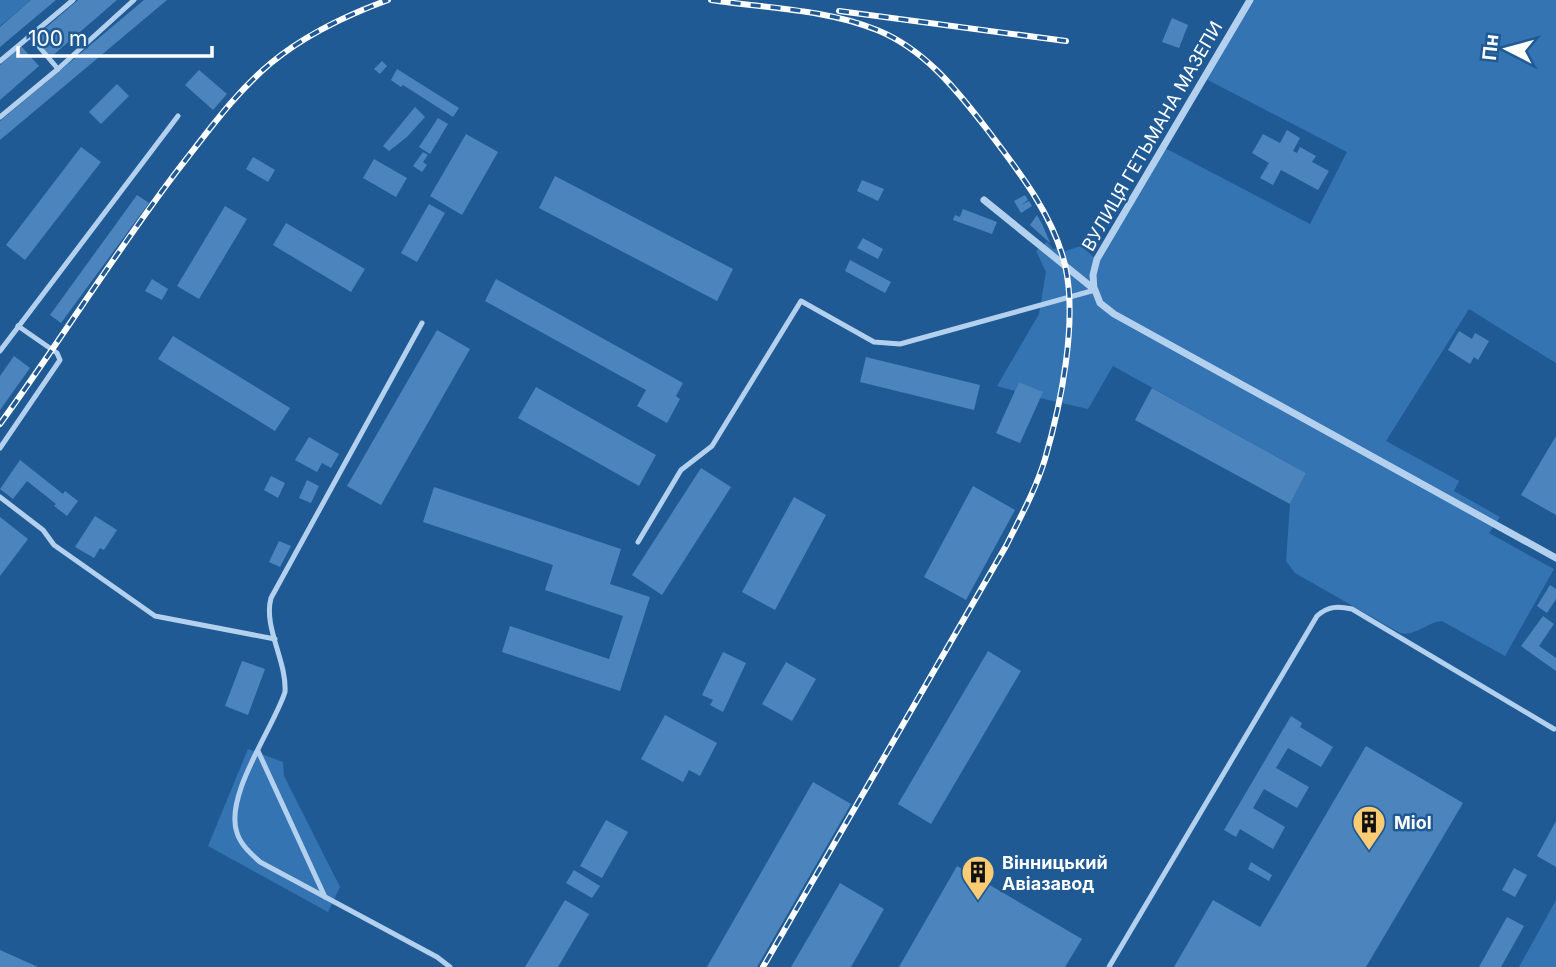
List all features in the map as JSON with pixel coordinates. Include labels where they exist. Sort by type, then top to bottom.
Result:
[{"type":"street","name":"ВУЛИЦЯ ГЕТЬМАНА МАЗЕПИ","points":[[1095,290],[1093,275],[1097,260],[1250,0]]},
{"type":"street","points":[[984,200],[1095,290],[1100,303],[1114,314],[1556,558]]},
{"type":"lane","points":[[0,61],[73,0]]},
{"type":"lane","points":[[0,117],[134,0]]},
{"type":"lane","points":[[30,36],[58,69]]},
{"type":"lane","points":[[0,351],[178,116]]},
{"type":"lane","points":[[638,542],[681,470],[712,446],[801,301],[874,342],[900,344],[1095,290]]},
{"type":"lane","points":[[422,323],[271,598],[268,612],[285,674],[285,692],[237,800],[234,821],[244,846],[260,862],[437,957],[450,967]]},
{"type":"lane","points":[[0,448],[60,360],[57,353],[18,327]]},
{"type":"lane","points":[[0,497],[43,530],[54,545],[155,616],[275,639]]},
{"type":"lane","points":[[1109,967],[1317,616],[1324,610],[1342,607],[1352,609],[1554,729]]},
{"type":"lane","points":[[258,751],[325,897]]},
{"type":"shaded area","points":[[0,0],[31,0],[0,26]]},
{"type":"shaded area","points":[[1250,0],[1556,0],[1556,363],[1469,309],[1386,441],[1459,481],[1454,491],[1500,517],[1489,533],[1554,569],[1505,656],[1442,621],[1411,633],[1400,633],[1295,573],[1286,561],[1290,504],[1306,473],[1113,366],[1088,409],[1040,398],[1042,392],[1019,382],[1015,391],[997,386],[1039,314],[1046,272],[1036,251],[1047,242],[1053,249],[1063,247],[1065,251],[1081,246],[1096,259],[1163,147],[1310,224],[1347,152],[1204,78]]},
{"type":"shaded area","points":[[248,749],[283,762],[284,776],[340,887],[328,912],[208,846]]},
{"type":"shaded area","points":[[1556,900],[1556,967],[1519,967]]},
{"type":"building","points":[[31,0],[56,0],[0,47],[0,27]]},
{"type":"building","points":[[78,0],[117,0],[51,57],[34,38]]},
{"type":"building","points":[[144,0],[167,0],[0,140],[0,121]]},
{"type":"building","points":[[1172,18],[1188,25],[1179,48],[1162,42]]},
{"type":"building","points":[[21,46],[39,66],[0,100],[0,65]]},
{"type":"building","points":[[382,61],[387,66],[380,74],[374,69]]},
{"type":"building","points":[[397,69],[459,108],[453,117],[391,80]]},
{"type":"building","points":[[199,70],[227,94],[213,110],[185,85]]},
{"type":"building","points":[[117,84],[129,96],[101,124],[89,112]]},
{"type":"building","points":[[415,107],[425,117],[407,137],[389,151],[383,146]]},
{"type":"building","points":[[438,118],[448,124],[430,154],[419,147]]},
{"type":"building","points":[[1287,130],[1300,138],[1293,151],[1297,153],[1300,147],[1316,156],[1312,162],[1329,171],[1318,190],[1281,170],[1273,185],[1260,178],[1269,163],[1252,153],[1263,134],[1280,143]]},
{"type":"building","points":[[466,134],[498,152],[462,215],[430,196]]},
{"type":"building","points":[[81,147],[101,162],[25,260],[6,245]]},
{"type":"building","points":[[423,152],[428,155],[423,162],[427,165],[422,172],[413,166]]},
{"type":"building","points":[[253,157],[275,170],[268,182],[246,169]]},
{"type":"building","points":[[374,159],[407,178],[396,197],[363,178]]},
{"type":"building","points":[[555,176],[733,269],[717,301],[539,208]]},
{"type":"building","points":[[862,180],[884,189],[878,201],[857,191]]},
{"type":"building","points":[[137,195],[149,203],[61,323],[50,315]]},
{"type":"building","points":[[1025,195],[1028,200],[1021,205],[1029,201],[1032,206],[1021,213],[1014,201]]},
{"type":"building","points":[[429,204],[445,213],[417,262],[401,253]]},
{"type":"building","points":[[225,206],[247,219],[199,299],[177,286]]},
{"type":"building","points":[[963,209],[997,222],[992,234],[953,220],[955,215],[960,217]]},
{"type":"building","points":[[1037,215],[1043,226],[1050,243],[1030,225]]},
{"type":"building","points":[[286,223],[365,269],[351,292],[273,245]]},
{"type":"building","points":[[863,238],[883,249],[878,259],[857,248]]},
{"type":"building","points":[[850,260],[891,282],[885,293],[845,271]]},
{"type":"building","points":[[152,279],[168,289],[162,300],[145,291]]},
{"type":"building","points":[[496,279],[683,383],[676,396],[680,399],[667,423],[637,406],[646,390],[485,301]]},
{"type":"building","points":[[437,330],[470,349],[381,505],[347,486]]},
{"type":"building","points":[[1459,331],[1472,339],[1475,333],[1489,341],[1478,360],[1474,357],[1470,364],[1448,350]]},
{"type":"building","points":[[173,336],[290,408],[275,431],[158,359]]},
{"type":"building","points":[[14,356],[30,368],[0,410],[0,376]]},
{"type":"building","points":[[866,357],[980,385],[974,410],[860,382]]},
{"type":"building","points":[[1019,382],[1043,392],[1020,443],[996,433]]},
{"type":"building","points":[[536,387],[656,455],[639,486],[518,418]]},
{"type":"building","points":[[1152,388],[1306,473],[1290,504],[1135,420]]},
{"type":"building","points":[[1556,436],[1556,515],[1521,495]]},
{"type":"building","points":[[309,437],[339,454],[331,468],[322,463],[317,472],[295,460]]},
{"type":"building","points":[[20,460],[63,494],[65,491],[78,501],[67,516],[27,481],[13,499],[0,489]]},
{"type":"building","points":[[701,468],[731,487],[662,595],[632,575]]},
{"type":"building","points":[[271,476],[285,483],[278,498],[264,490]]},
{"type":"building","points":[[307,480],[319,486],[311,503],[299,498]]},
{"type":"building","points":[[973,486],[1015,510],[966,600],[924,577]]},
{"type":"building","points":[[434,487],[621,549],[610,584],[650,597],[620,691],[502,652],[510,626],[609,659],[623,616],[545,590],[553,565],[423,522]]},
{"type":"building","points":[[794,497],[826,515],[775,610],[742,592]]},
{"type":"building","points":[[95,516],[117,530],[104,550],[100,548],[94,558],[75,547]]},
{"type":"building","points":[[0,517],[28,539],[0,576]]},
{"type":"building","points":[[279,541],[291,546],[280,567],[269,562]]},
{"type":"building","points":[[1550,585],[1556,589],[1556,599],[1547,613],[1537,606]]},
{"type":"building","points":[[1543,616],[1554,624],[1539,646],[1556,658],[1556,671],[1521,646]]},
{"type":"building","points":[[988,651],[1021,671],[931,824],[898,804]]},
{"type":"building","points":[[723,652],[746,663],[723,712],[710,705],[713,700],[702,695]]},
{"type":"building","points":[[242,661],[265,669],[248,715],[225,706]]},
{"type":"building","points":[[786,662],[816,679],[792,721],[762,704]]},
{"type":"building","points":[[665,715],[717,743],[700,776],[689,770],[683,782],[641,759]]},
{"type":"building","points":[[1291,716],[1302,723],[1300,727],[1333,747],[1321,767],[1288,748],[1276,768],[1309,787],[1297,808],[1264,789],[1253,808],[1285,827],[1273,849],[1240,829],[1236,837],[1224,830]]},
{"type":"building","name":"Miol","points":[[1366,746],[1463,803],[1366,967],[1174,967],[1213,900],[1260,927]]},
{"type":"building","points":[[813,782],[851,804],[757,967],[707,967]]},
{"type":"building","points":[[606,820],[628,832],[602,878],[580,866]]},
{"type":"building","points":[[1556,821],[1556,867],[1537,856]]},
{"type":"building","points":[[1251,862],[1272,875],[1269,881],[1248,869]]},
{"type":"building","name":"Вінницький Авіазавод","points":[[957,866],[1082,939],[1065,967],[899,967]]},
{"type":"building","points":[[1514,868],[1527,875],[1515,897],[1502,890]]},
{"type":"building","points":[[574,870],[600,886],[592,898],[566,883]]},
{"type":"building","points":[[840,883],[884,909],[851,967],[791,967]]},
{"type":"building","points":[[565,900],[589,914],[558,967],[525,967]]},
{"type":"building","points":[[1507,917],[1524,926],[1501,967],[1479,967]]},
{"type":"building","points":[[0,950],[38,967],[0,967]]},
{"type":"railway","points":[[0,424],[154,202],[233,101],[271,63],[298,43],[342,19],[388,0]]},
{"type":"railway","points":[[711,0],[816,13],[857,23],[894,38],[924,59],[963,99],[1033,193],[1059,246],[1069,287],[1069,336],[1062,388],[1045,459],[1032,492],[1006,546],[763,967]]},
{"type":"railway","points":[[839,11],[1066,41]]},
{"type":"place","name":"Miol","points":[[1369,852]]},
{"type":"place","name":"Вінницький Авіазавод","points":[[978,902]]}]
